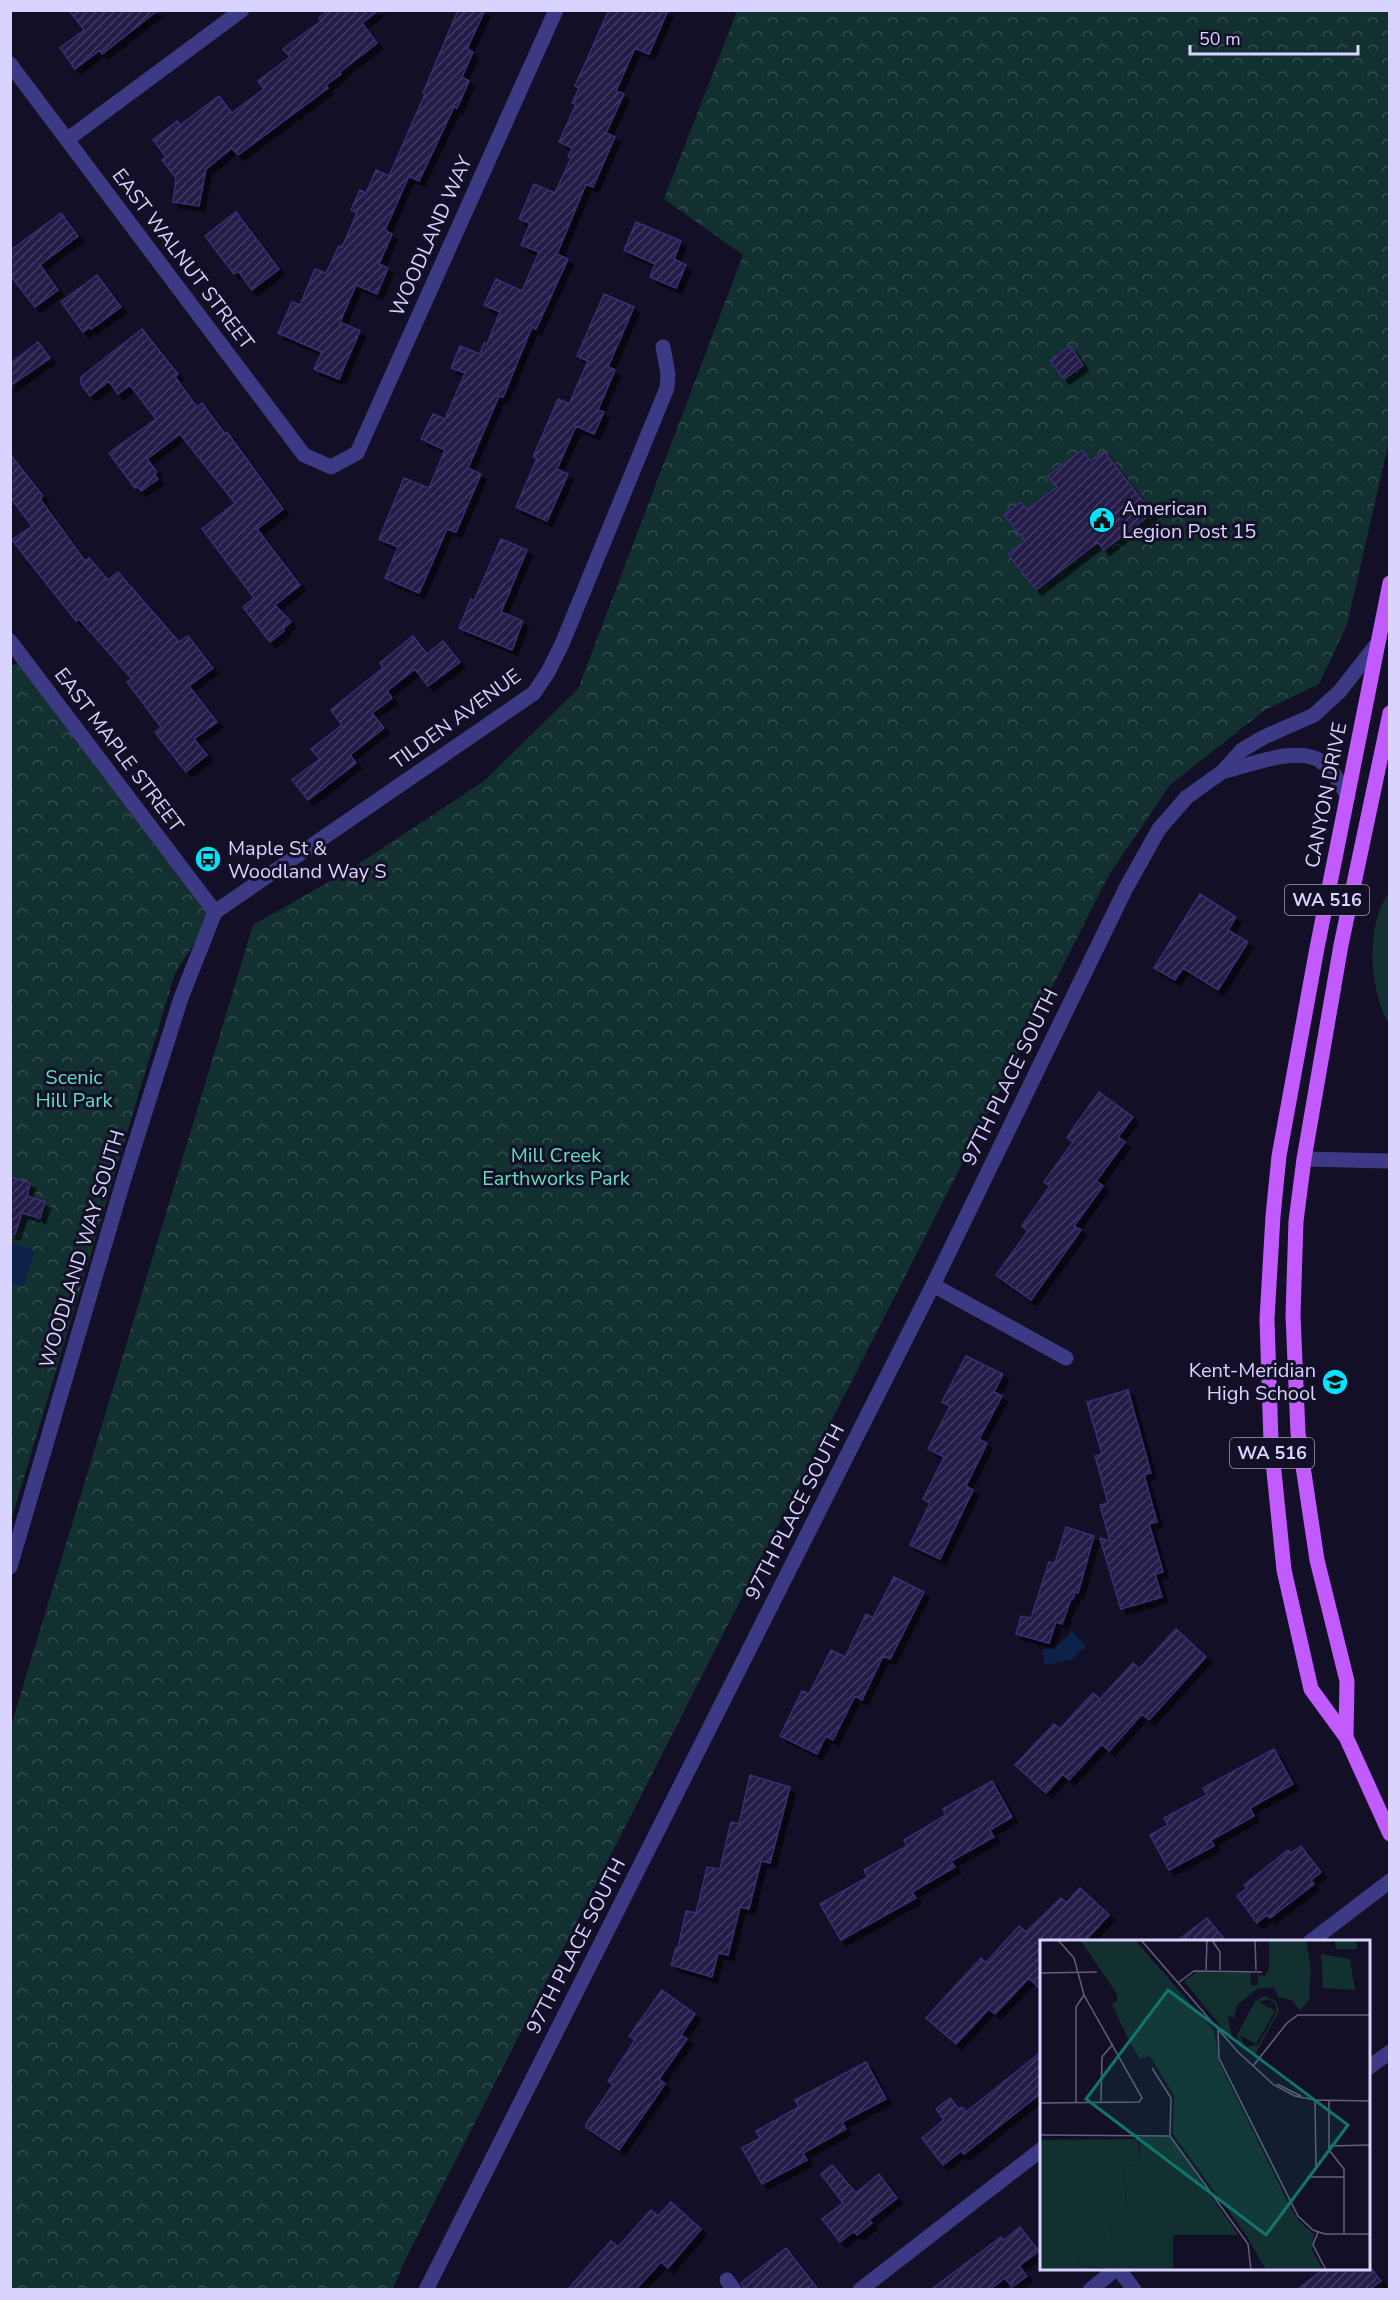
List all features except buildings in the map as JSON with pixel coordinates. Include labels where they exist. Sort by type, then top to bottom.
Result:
[{"type":"main road","name":"CANYON DRIVE","points":[[1346,1737],[1311,1689],[1284,1570],[1271,1442],[1267,1318],[1279,1156],[1317,948],[1389,584]]},
{"type":"main road","name":"WA 516","points":[[1389,713],[1341,945],[1304,1159],[1296,1221],[1293,1315],[1298,1433],[1317,1560],[1347,1681],[1346,1737],[1389,1834]]},
{"type":"street","points":[[68,139],[242,10]]},
{"type":"street","name":"WOODLAND WAY","points":[[331,466],[357,453],[556,10]]},
{"type":"street","name":"EAST WALNUT STREET","points":[[10,64],[304,455],[331,466]]},
{"type":"street","name":"TILDEN AVENUE","points":[[215,912],[534,693],[562,644],[667,388],[668,374],[663,347]]},
{"type":"street","name":"EAST MAPLE STREET","points":[[10,641],[215,912]]},
{"type":"street","name":"97TH PLACE SOUTH","points":[[426,2289],[933,1285],[1101,938],[1159,829],[1187,797],[1222,772],[1248,747],[1314,715],[1340,691],[1376,645]]},
{"type":"street","name":"97TH PLACE SOUTH","points":[[1222,772],[1292,755],[1306,756],[1319,760],[1333,772],[1348,796]]},
{"type":"street","name":"WOODLAND WAY SOUTH","points":[[10,1567],[126,1171],[181,998],[215,912]]},
{"type":"street","points":[[1304,1159],[1389,1161]]},
{"type":"street","points":[[933,1285],[1066,1358]]},
{"type":"street","points":[[1312,1940],[1389,1881]]},
{"type":"street","points":[[1370,2066],[1389,2052]]},
{"type":"street","points":[[860,2289],[1040,2150]]},
{"type":"street","points":[[1090,2289],[1114,2270]]},
{"type":"street","points":[[1119,2270],[1134,2289]]},
{"type":"green space","name":"Mill Creek Earthworks Park","points":[[737,11],[1389,11],[1389,441],[1347,625],[1319,684],[1265,710],[1170,785],[1109,875],[405,2260],[393,2289],[11,2290],[11,1726],[253,925],[351,869],[484,781],[578,689],[743,255],[664,199]]},
{"type":"green space","name":"Scenic Hill Park","points":[[24,659],[215,912],[175,973],[11,1521],[10,667]]},
{"type":"green space","points":[[1389,893],[1389,1024],[1377,994],[1372,958],[1376,922],[1381,906]]},
{"type":"water","points":[[11,1243],[35,1251],[23,1287],[11,1283]]},
{"type":"water","points":[[1072,1631],[1086,1646],[1071,1660],[1045,1665],[1042,1650],[1058,1645]]},
{"type":"place","name":"American Legion Post 15","points":[[1102,520]]},
{"type":"place","name":"Maple St & Woodland Way S","points":[[208,859]]},
{"type":"place","name":"Kent-Meridian High School","points":[[1335,1382]]}]
